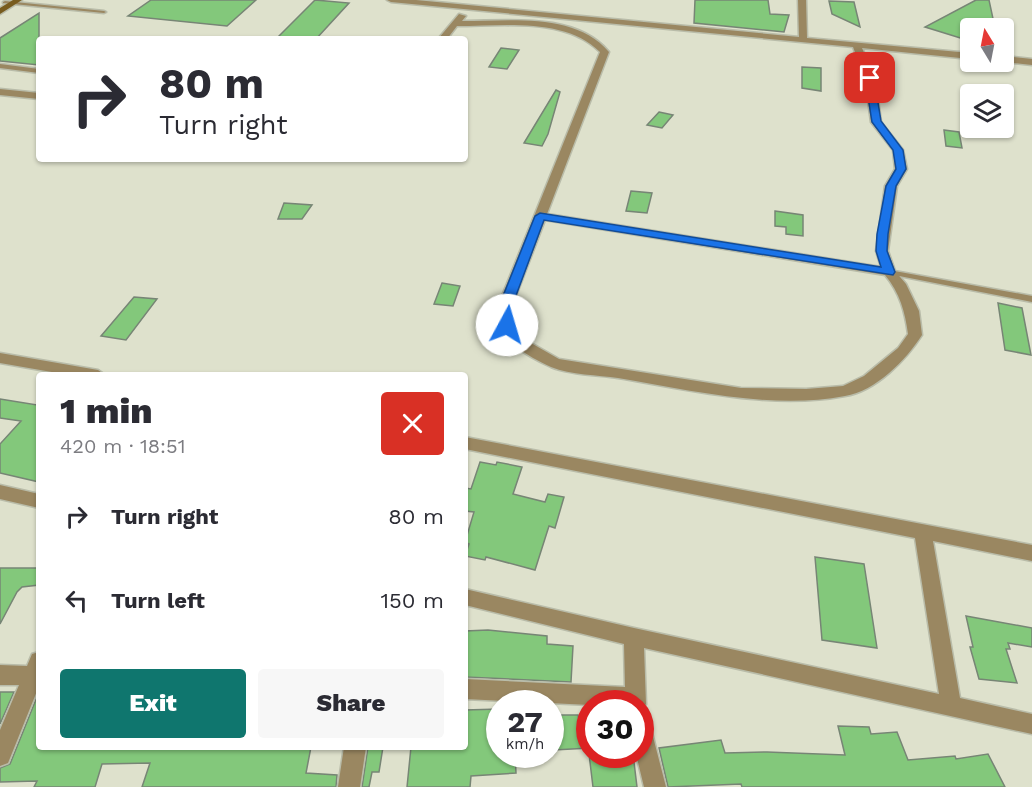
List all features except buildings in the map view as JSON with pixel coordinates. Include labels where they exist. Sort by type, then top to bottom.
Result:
[{"type":"main road","points":[[0,12],[9,2]]},
{"type":"street","points":[[390,0],[960,55]]},
{"type":"street","points":[[802,0],[803,40]]},
{"type":"street","points":[[445,36],[469,8]]},
{"type":"street","points":[[455,24],[530,25],[567,29],[584,33],[600,44],[605,52],[507,301],[507,325],[519,342],[556,363],[730,392],[806,394],[845,391],[869,380],[903,351],[915,336],[912,311],[899,284],[889,272],[882,251],[891,186],[901,169],[898,150],[876,122],[870,78],[856,45]]},
{"type":"street","points":[[1014,60],[1032,62]]},
{"type":"street","points":[[0,92],[36,96]]},
{"type":"street","points":[[540,216],[889,272]]},
{"type":"street","points":[[0,358],[81,372]]},
{"type":"street","points":[[468,444],[1032,553]]},
{"type":"street","points":[[0,492],[36,500]]},
{"type":"street","points":[[923,532],[951,707]]},
{"type":"street","points":[[468,598],[634,638],[1032,724]]},
{"type":"street","points":[[634,638],[635,690]]},
{"type":"street","points":[[0,675],[36,671]]},
{"type":"street","points":[[0,755],[36,673]]},
{"type":"street","points":[[468,689],[576,696]]},
{"type":"street","points":[[349,787],[355,750]]},
{"type":"street","points":[[650,768],[655,787]]},
{"type":"lane","points":[[9,2],[104,12]]},
{"type":"lane","points":[[0,66],[36,71]]},
{"type":"lane","points":[[889,272],[1032,299]]},
{"type":"route","points":[[507,325],[507,301],[540,216],[889,272],[882,251],[883,234],[891,186],[901,169],[898,150],[876,122],[870,78]]}]
